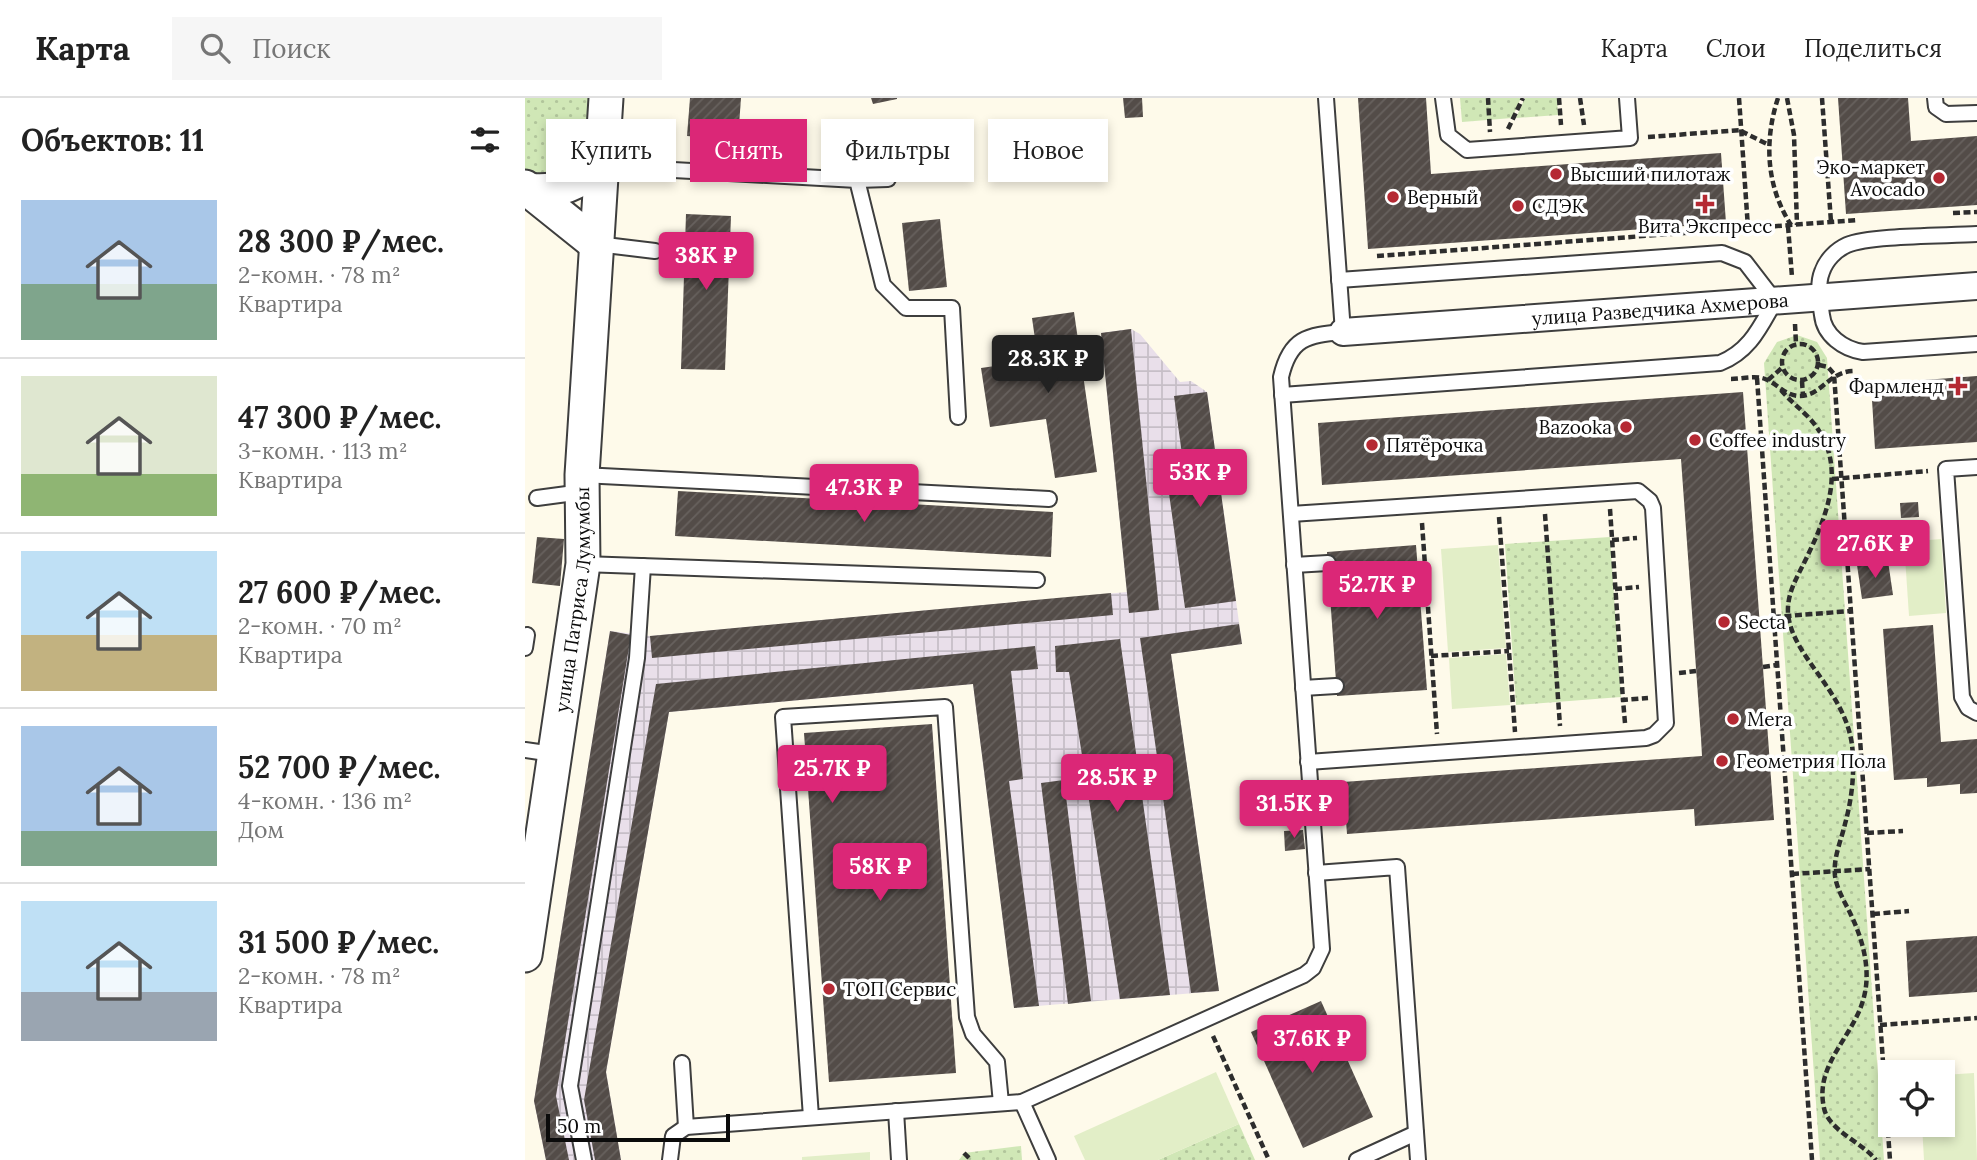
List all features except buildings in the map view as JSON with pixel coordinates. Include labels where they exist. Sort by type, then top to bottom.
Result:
[{"type":"street","name":"улица Патриса Лумумбы","points":[[604,119],[606,98]]},
{"type":"street","points":[[527,189],[543,192],[563,188],[573,182]]},
{"type":"street","name":"улица Патриса Лумумбы","points":[[525,955],[539,752],[583,564],[582,484],[600,182]]},
{"type":"street","points":[[527,189],[596,244]]},
{"type":"street","name":"улица Разведчика Ахмерова","points":[[1343,332],[1977,286]]},
{"type":"lane","points":[[670,1160],[673,1136],[686,1126],[1022,1102],[1304,975],[1313,968],[1322,949],[1282,395],[1284,363],[1296,345],[1313,335],[1343,332],[1326,98]]},
{"type":"lane","points":[[1443,98],[1445,126],[1454,143],[1467,150],[1630,138],[1627,98]]},
{"type":"lane","points":[[1935,98],[1938,109],[1946,114],[1977,113]]},
{"type":"lane","points":[[676,170],[821,178]]},
{"type":"lane","points":[[857,182],[883,285],[906,308],[952,308],[958,417]]},
{"type":"lane","points":[[1977,234],[1845,246],[1830,258],[1822,271],[1820,298],[1826,329],[1837,341],[1851,350],[1863,352],[1977,344]]},
{"type":"lane","points":[[596,244],[655,251]]},
{"type":"lane","points":[[1282,395],[1720,363],[1734,357],[1747,346],[1775,301],[1745,262],[1729,254],[1713,253],[1339,280]]},
{"type":"lane","points":[[1977,467],[1946,469],[1962,697],[1968,708],[1977,713]]},
{"type":"lane","points":[[537,498],[582,484],[1049,499]]},
{"type":"lane","points":[[1291,514],[1544,495],[1638,491],[1650,500],[1653,508],[1666,697],[1667,716],[1661,730],[1646,738],[1308,762]]},
{"type":"lane","points":[[1294,565],[1328,563]]},
{"type":"lane","points":[[583,564],[1037,580]]},
{"type":"lane","points":[[584,1160],[570,1086],[637,658],[643,566]]},
{"type":"lane","points":[[1303,688],[1336,686]]},
{"type":"lane","points":[[811,1117],[783,717],[945,707],[967,1017],[973,1034],[997,1062],[1001,1103]]},
{"type":"lane","points":[[1316,873],[1397,867],[1417,1160]]},
{"type":"lane","points":[[682,1063],[686,1126]]},
{"type":"lane","points":[[1022,1102],[1048,1160]]},
{"type":"lane","points":[[896,1111],[899,1160]]},
{"type":"lane","points":[[1357,1160],[1416,1133]]},
{"type":"path","points":[[1488,98],[1495,148]]},
{"type":"path","points":[[1495,148],[1523,98]]},
{"type":"path","points":[[1559,98],[1562,143]]},
{"type":"path","points":[[1580,98],[1586,141]]},
{"type":"path","points":[[1739,98],[1748,228]]},
{"type":"path","points":[[1778,98],[1769,145],[1772,181],[1794,225]]},
{"type":"path","points":[[1787,98],[1794,135],[1794,225]]},
{"type":"path","points":[[1822,98],[1831,222]]},
{"type":"path","points":[[1630,138],[1741,130],[1769,145]]},
{"type":"path","points":[[1950,214],[1977,212]]},
{"type":"path","points":[[1337,258],[1871,219]]},
{"type":"path","points":[[1796,344],[1811,347],[1817,355],[1819,365],[1811,377],[1801,381],[1788,376],[1783,368],[1784,353],[1796,344]]},
{"type":"path","points":[[1819,365],[1834,374],[1890,1160]]},
{"type":"path","points":[[1768,380],[1783,368]]},
{"type":"path","points":[[1757,378],[1812,1160]]},
{"type":"path","points":[[1801,381],[1803,396]]},
{"type":"path","points":[[1780,390],[1818,430],[1827,448],[1832,479],[1826,519],[1791,588],[1788,615],[1798,643],[1839,703],[1852,745],[1850,803],[1835,871],[1841,895],[1859,935],[1867,977],[1857,1017],[1824,1073],[1824,1109],[1837,1126],[1876,1160]]},
{"type":"path","points":[[1832,479],[1946,469]]},
{"type":"path","points":[[1608,491],[1626,739]]},
{"type":"path","points":[[1544,495],[1561,744]]},
{"type":"path","points":[[1498,499],[1516,747]]},
{"type":"path","points":[[1420,504],[1438,753]]},
{"type":"path","points":[[1774,617],[1851,611]]},
{"type":"path","points":[[1431,656],[1509,650]]},
{"type":"path","points":[[1763,667],[1777,666]]},
{"type":"path","points":[[1623,700],[1666,697]]},
{"type":"path","points":[[1867,834],[1903,831]]},
{"type":"path","points":[[1792,874],[1870,869]]},
{"type":"path","points":[[1873,914],[1909,911]]},
{"type":"path","points":[[1880,1025],[1977,1018]]},
{"type":"path","points":[[1212,1034],[1269,1160]]},
{"type":"path","points":[[964,1153],[971,1160]]},
{"type":"shaded area","points":[[1131,329],[1140,334],[1180,382],[1191,381],[1207,392],[1242,644],[1171,654],[1219,991],[1014,1008],[973,684],[669,712],[606,1072],[621,1160],[546,1160],[534,1101],[610,631],[650,636],[1127,592],[1101,333]]},
{"type":"green space","points":[[525,98],[590,98],[588,119],[546,119],[546,182],[539,186],[525,173]]},
{"type":"green space","points":[[1460,98],[1521,98],[1512,118],[1462,122]]},
{"type":"green space","points":[[1525,98],[1557,98],[1558,115],[1516,118]]},
{"type":"green space","points":[[1797,335],[1817,342],[1827,358],[1878,1076],[1878,1137],[1882,1137],[1884,1160],[1820,1160],[1764,363],[1777,342]]},
{"type":"green space","points":[[1610,537],[1621,697],[1516,705],[1505,544]]},
{"type":"green space","points":[[1941,539],[1946,613],[1909,616],[1904,542]]},
{"type":"green space","points":[[1498,545],[1506,648],[1448,652],[1441,549]]},
{"type":"green space","points":[[1506,654],[1510,705],[1452,709],[1449,658]]},
{"type":"green space","points":[[1216,1072],[1239,1124],[1158,1160],[1085,1160],[1074,1136]]},
{"type":"green space","points":[[1974,1073],[1977,1160],[1924,1160],[1923,1137],[1955,1137],[1955,1074]]},
{"type":"green space","points":[[1239,1124],[1255,1160],[1158,1160]]},
{"type":"green space","points":[[1021,1146],[1022,1160],[959,1160],[964,1153]]},
{"type":"green space","points":[[870,1152],[870,1160],[802,1160],[802,1157]]},
{"type":"place","name":"Высший пилотаж","points":[[1556,174]]},
{"type":"place","name":"Эко-маркет Avocado","points":[[1939,178]]},
{"type":"place","name":"Верный","points":[[1393,197]]},
{"type":"place","name":"Вита Экспресс","points":[[1705,204]]},
{"type":"place","name":"СДЭК","points":[[1518,206]]},
{"type":"place","name":"Фармленд","points":[[1958,386]]},
{"type":"place","name":"Bazooka","points":[[1626,427]]},
{"type":"place","name":"Coffee industry","points":[[1695,440]]},
{"type":"place","name":"Пятёрочка","points":[[1372,445]]},
{"type":"place","name":"Secta","points":[[1724,622]]},
{"type":"place","name":"Mera","points":[[1733,719]]},
{"type":"place","name":"Геометрия Пола","points":[[1722,761]]},
{"type":"place","name":"ТОП Сервис","points":[[829,989]]}]
